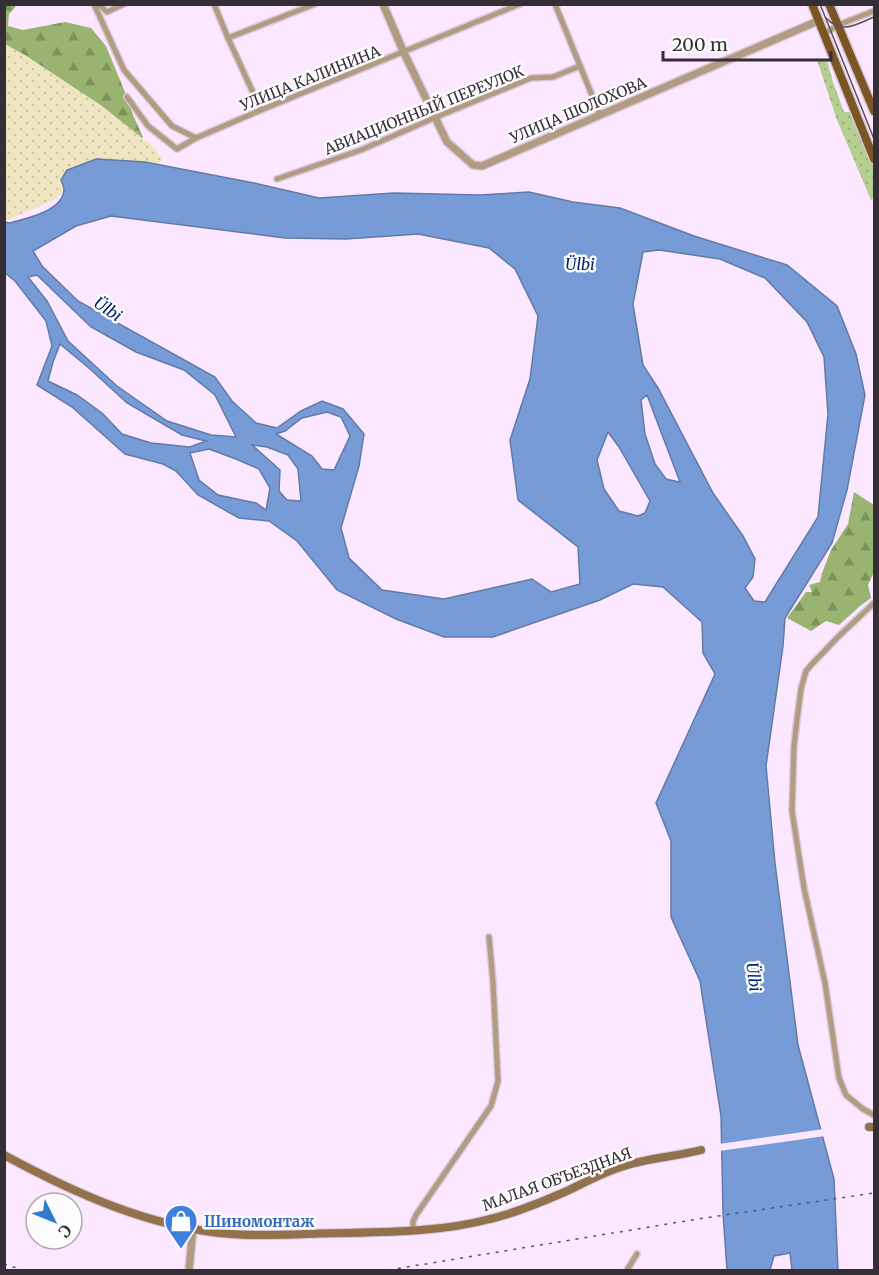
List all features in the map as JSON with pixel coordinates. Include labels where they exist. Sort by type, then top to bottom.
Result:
[{"type":"main road","points":[[812,4],[874,159]]},
{"type":"main road","points":[[829,4],[874,111]]},
{"type":"main road","name":"МАЛАЯ ОБЪЕЗДНАЯ","points":[[4,1155],[78,1191],[148,1218],[231,1234],[264,1234],[413,1231],[489,1220],[529,1207],[621,1167],[701,1150]]},
{"type":"street","points":[[96,4],[107,12],[124,4]]},
{"type":"street","points":[[96,4],[124,70],[172,126],[196,138]]},
{"type":"street","points":[[214,4],[261,110]]},
{"type":"street","points":[[228,38],[315,4]]},
{"type":"street","points":[[383,4],[434,118]]},
{"type":"street","name":"УЛИЦА КАЛИНИНА","points":[[127,97],[148,126],[177,149],[196,138],[261,110],[520,4]]},
{"type":"street","points":[[555,4],[600,115]]},
{"type":"street","points":[[824,34],[837,25],[874,10]]},
{"type":"street","name":"УЛИЦА ШОЛОХОВА","points":[[434,118],[447,142],[473,165],[482,166],[818,21]]},
{"type":"street","name":"АВИАЦИОННЫЙ ПЕРЕУЛОК","points":[[277,179],[361,150],[531,78],[553,77],[580,66]]},
{"type":"street","points":[[874,603],[806,671],[801,689],[796,728],[792,811],[804,888],[825,984],[839,1078],[846,1095],[862,1109],[874,1115]]},
{"type":"street","points":[[413,1231],[416,1215],[491,1106],[498,1081],[489,937]]},
{"type":"street","points":[[189,1270],[194,1228]]},
{"type":"street","points":[[627,1270],[637,1254]]},
{"type":"green space","points":[[5,5],[17,5],[9,14],[8,26],[23,30],[65,22],[91,28],[106,46],[143,137],[128,153],[5,98]]},
{"type":"green space","points":[[817,60],[827,60],[844,112],[851,112],[874,169],[874,198],[871,200],[837,120]]},
{"type":"green space","points":[[854,492],[874,505],[874,572],[868,585],[871,598],[839,625],[826,621],[811,631],[787,618],[806,592],[812,592],[809,585],[820,582],[831,550],[848,524]]},
{"type":"sand","points":[[5,44],[102,106],[156,149],[162,161],[154,165],[77,178],[56,199],[5,221]]},
{"type":"water","name":"Ülbi","points":[[96,159],[145,162],[319,198],[394,193],[480,195],[529,192],[573,202],[620,208],[694,236],[787,265],[837,306],[856,354],[865,395],[847,490],[832,543],[785,618],[766,766],[775,863],[798,1045],[834,1179],[838,1270],[792,1270],[790,1253],[774,1256],[770,1270],[727,1270],[721,1116],[700,981],[671,917],[671,841],[656,803],[715,674],[703,653],[702,622],[663,587],[633,584],[600,600],[493,637],[444,637],[396,619],[337,590],[297,541],[269,521],[239,518],[198,495],[176,471],[163,464],[125,454],[72,407],[37,385],[52,346],[46,321],[15,281],[5,273],[5,222],[9,223],[42,213],[58,203],[64,189],[61,180],[67,170]],"holes":[[[111,216],[285,238],[346,239],[418,234],[489,248],[515,269],[538,316],[530,379],[510,440],[518,500],[578,547],[580,584],[551,592],[532,579],[444,599],[382,590],[349,558],[341,528],[359,466],[364,434],[343,409],[322,401],[301,411],[277,428],[256,423],[232,401],[215,377],[78,301],[42,266],[33,251],[76,226]],[[659,250],[720,259],[765,278],[807,322],[824,357],[828,414],[818,517],[765,602],[754,601],[745,588],[753,577],[755,559],[743,536],[713,493],[658,388],[643,365],[633,304],[643,252]],[[37,275],[91,327],[136,352],[184,370],[215,395],[236,437],[211,435],[167,421],[117,386],[68,341],[47,301],[28,277]],[[60,344],[127,403],[182,435],[206,441],[190,447],[151,443],[122,434],[102,413],[77,395],[48,381]],[[647,395],[680,482],[666,479],[655,464],[645,434],[641,400]],[[327,412],[341,417],[350,436],[334,470],[322,469],[312,456],[276,434],[285,431],[302,418]],[[608,432],[650,501],[645,513],[638,516],[619,511],[604,489],[597,460]],[[252,445],[267,447],[288,455],[298,469],[301,501],[287,500],[279,491],[280,470]],[[209,449],[259,469],[270,488],[266,510],[256,503],[218,495],[199,480],[190,453]]]},
{"type":"pier","points":[[824,1129],[825,1136],[719,1151],[719,1144]]},
{"type":"tram line","points":[[820,4],[874,139]]},
{"type":"tram line","points":[[826,18],[844,27],[856,25],[874,17]]},
{"type":"railway","points":[[389,1270],[698,1219],[874,1193]]},
{"type":"railway","points":[[4,1264],[23,1270]]},
{"type":"place","name":"Шиномонтаж","points":[[181,1250]]}]
